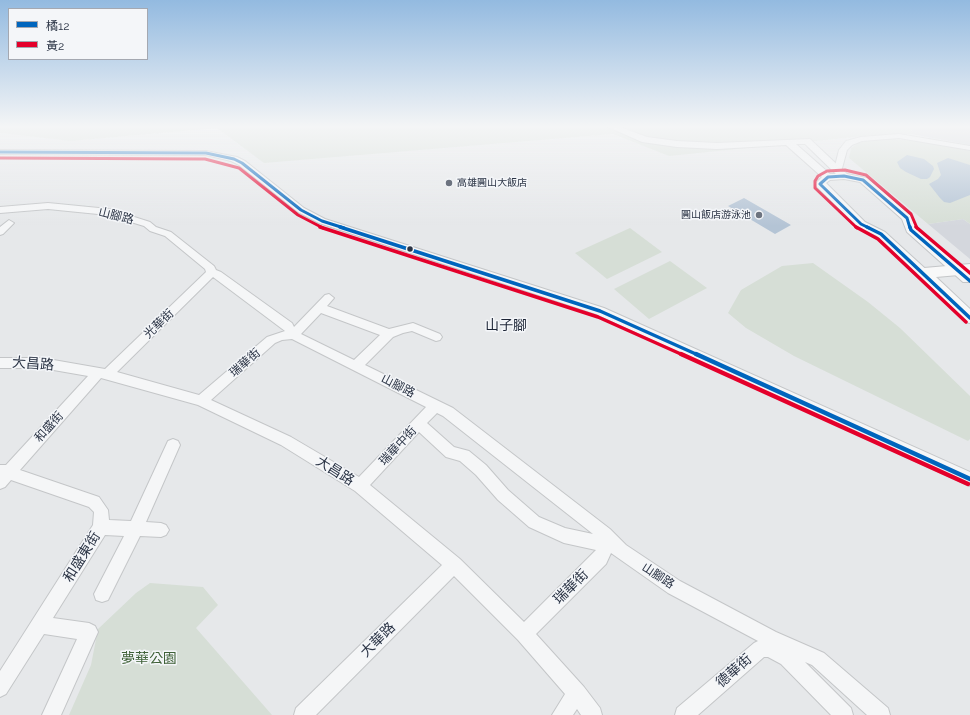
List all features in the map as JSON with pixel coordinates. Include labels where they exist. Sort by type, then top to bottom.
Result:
[{"type":"main road","points":[[929,278],[967,275]]},
{"type":"main road","points":[[929,278],[970,318]]},
{"type":"street","points":[[235,159],[242,163],[301,210],[322,221],[600,311],[970,480]]},
{"type":"street","points":[[808,159],[828,177]]},
{"type":"street","points":[[827,159],[841,173],[863,180],[906,218],[911,230],[967,275]]},
{"type":"street","points":[[841,173],[843,159]]},
{"type":"street","points":[[841,173],[828,177],[820,184],[861,224],[881,234],[929,278]]},
{"type":"street","name":"山腳路","points":[[0,210],[48,206],[109,212],[147,224],[153,229],[168,234],[210,268],[211,274],[217,274],[288,326],[293,335],[357,365],[448,412],[620,551],[674,587],[705,602],[772,639],[818,659],[882,715]]},
{"type":"street","points":[[0,232],[10,223]]},
{"type":"street","name":"光華街","points":[[102,374],[211,274]]},
{"type":"street","points":[[293,335],[329,298]]},
{"type":"street","points":[[320,308],[389,334]]},
{"type":"street","points":[[357,365],[389,334],[413,327],[436,336]]},
{"type":"street","name":"瑞華街","points":[[200,400],[271,340],[280,336],[293,335]]},
{"type":"street","name":"大昌路","points":[[0,362],[42,363],[102,374],[200,400],[286,441],[360,486],[454,566],[524,634],[577,694],[593,715]]},
{"type":"street","name":"和盛街","points":[[3,475],[102,374]]},
{"type":"street","name":"瑞華中街","points":[[360,486],[436,405]]},
{"type":"street","points":[[418,424],[451,453],[464,455],[481,470],[503,495],[534,522],[564,534],[606,539]]},
{"type":"street","points":[[102,594],[136,528],[173,445]]},
{"type":"street","name":"和盛東街","points":[[0,688],[101,526],[101,510],[94,502],[3,475]]},
{"type":"street","points":[[101,526],[161,530]]},
{"type":"street","name":"瑞華街","points":[[524,634],[600,558],[606,539]]},
{"type":"street","name":"大華路","points":[[303,715],[454,566]]},
{"type":"street","points":[[40,625],[90,632],[51,715]]},
{"type":"street","name":"山腳路","points":[[772,639],[789,659],[844,715]]},
{"type":"street","name":"德華街","points":[[684,715],[760,649],[770,648],[789,659]]},
{"type":"street","points":[[561,715],[577,694]]},
{"type":"shaded area","points":[[963,219],[970,224],[970,259],[928,224]]},
{"type":"green space","points":[[259,159],[308,159],[264,163]]},
{"type":"green space","points":[[851,159],[970,159],[970,224],[963,219],[928,224]]},
{"type":"green space","points":[[630,228],[662,252],[607,279],[575,253]]},
{"type":"green space","points":[[670,261],[707,288],[649,319],[614,289]]},
{"type":"green space","points":[[813,263],[868,302],[900,328],[970,396],[970,439],[968,441],[794,356],[746,328],[728,313],[741,290],[782,266]]},
{"type":"green space","name":"夢華公園","points":[[150,583],[203,587],[218,605],[196,628],[272,715],[69,715],[91,665],[98,629],[136,593]]},
{"type":"water","points":[[901,159],[924,159],[933,166],[934,169],[930,177],[927,179],[921,179],[900,168],[897,162]]},
{"type":"water","points":[[945,159],[952,159],[970,165],[970,195],[950,203],[944,202],[929,184],[938,179],[941,175],[937,163]]},
{"type":"water","name":"圓山飯店游泳池","points":[[744,198],[791,225],[775,234],[728,206]]},
{"type":"transit line","name":"黃2","points":[[207,159],[239,168],[298,215],[320,227],[598,317],[968,484]]},
{"type":"transit line","name":"橘12","points":[[235,159],[242,163],[301,210],[322,221],[600,311],[970,479]]},
{"type":"transit line","name":"黃2","points":[[966,322],[878,239],[857,228],[815,188],[815,181],[818,176],[827,171],[845,170],[866,175],[911,214],[916,227],[970,273]]},
{"type":"transit line","name":"橘12","points":[[970,281],[911,230],[907,218],[863,180],[844,176],[828,177],[820,184],[861,224],[881,234],[970,318]]},
{"type":"place","name":"高雄圓山大飯店","points":[[449,183]]},
{"type":"place","name":"圓山飯店游泳池","points":[[759,215]]},
{"type":"district","name":"山子腳","points":[[506,326]]}]
